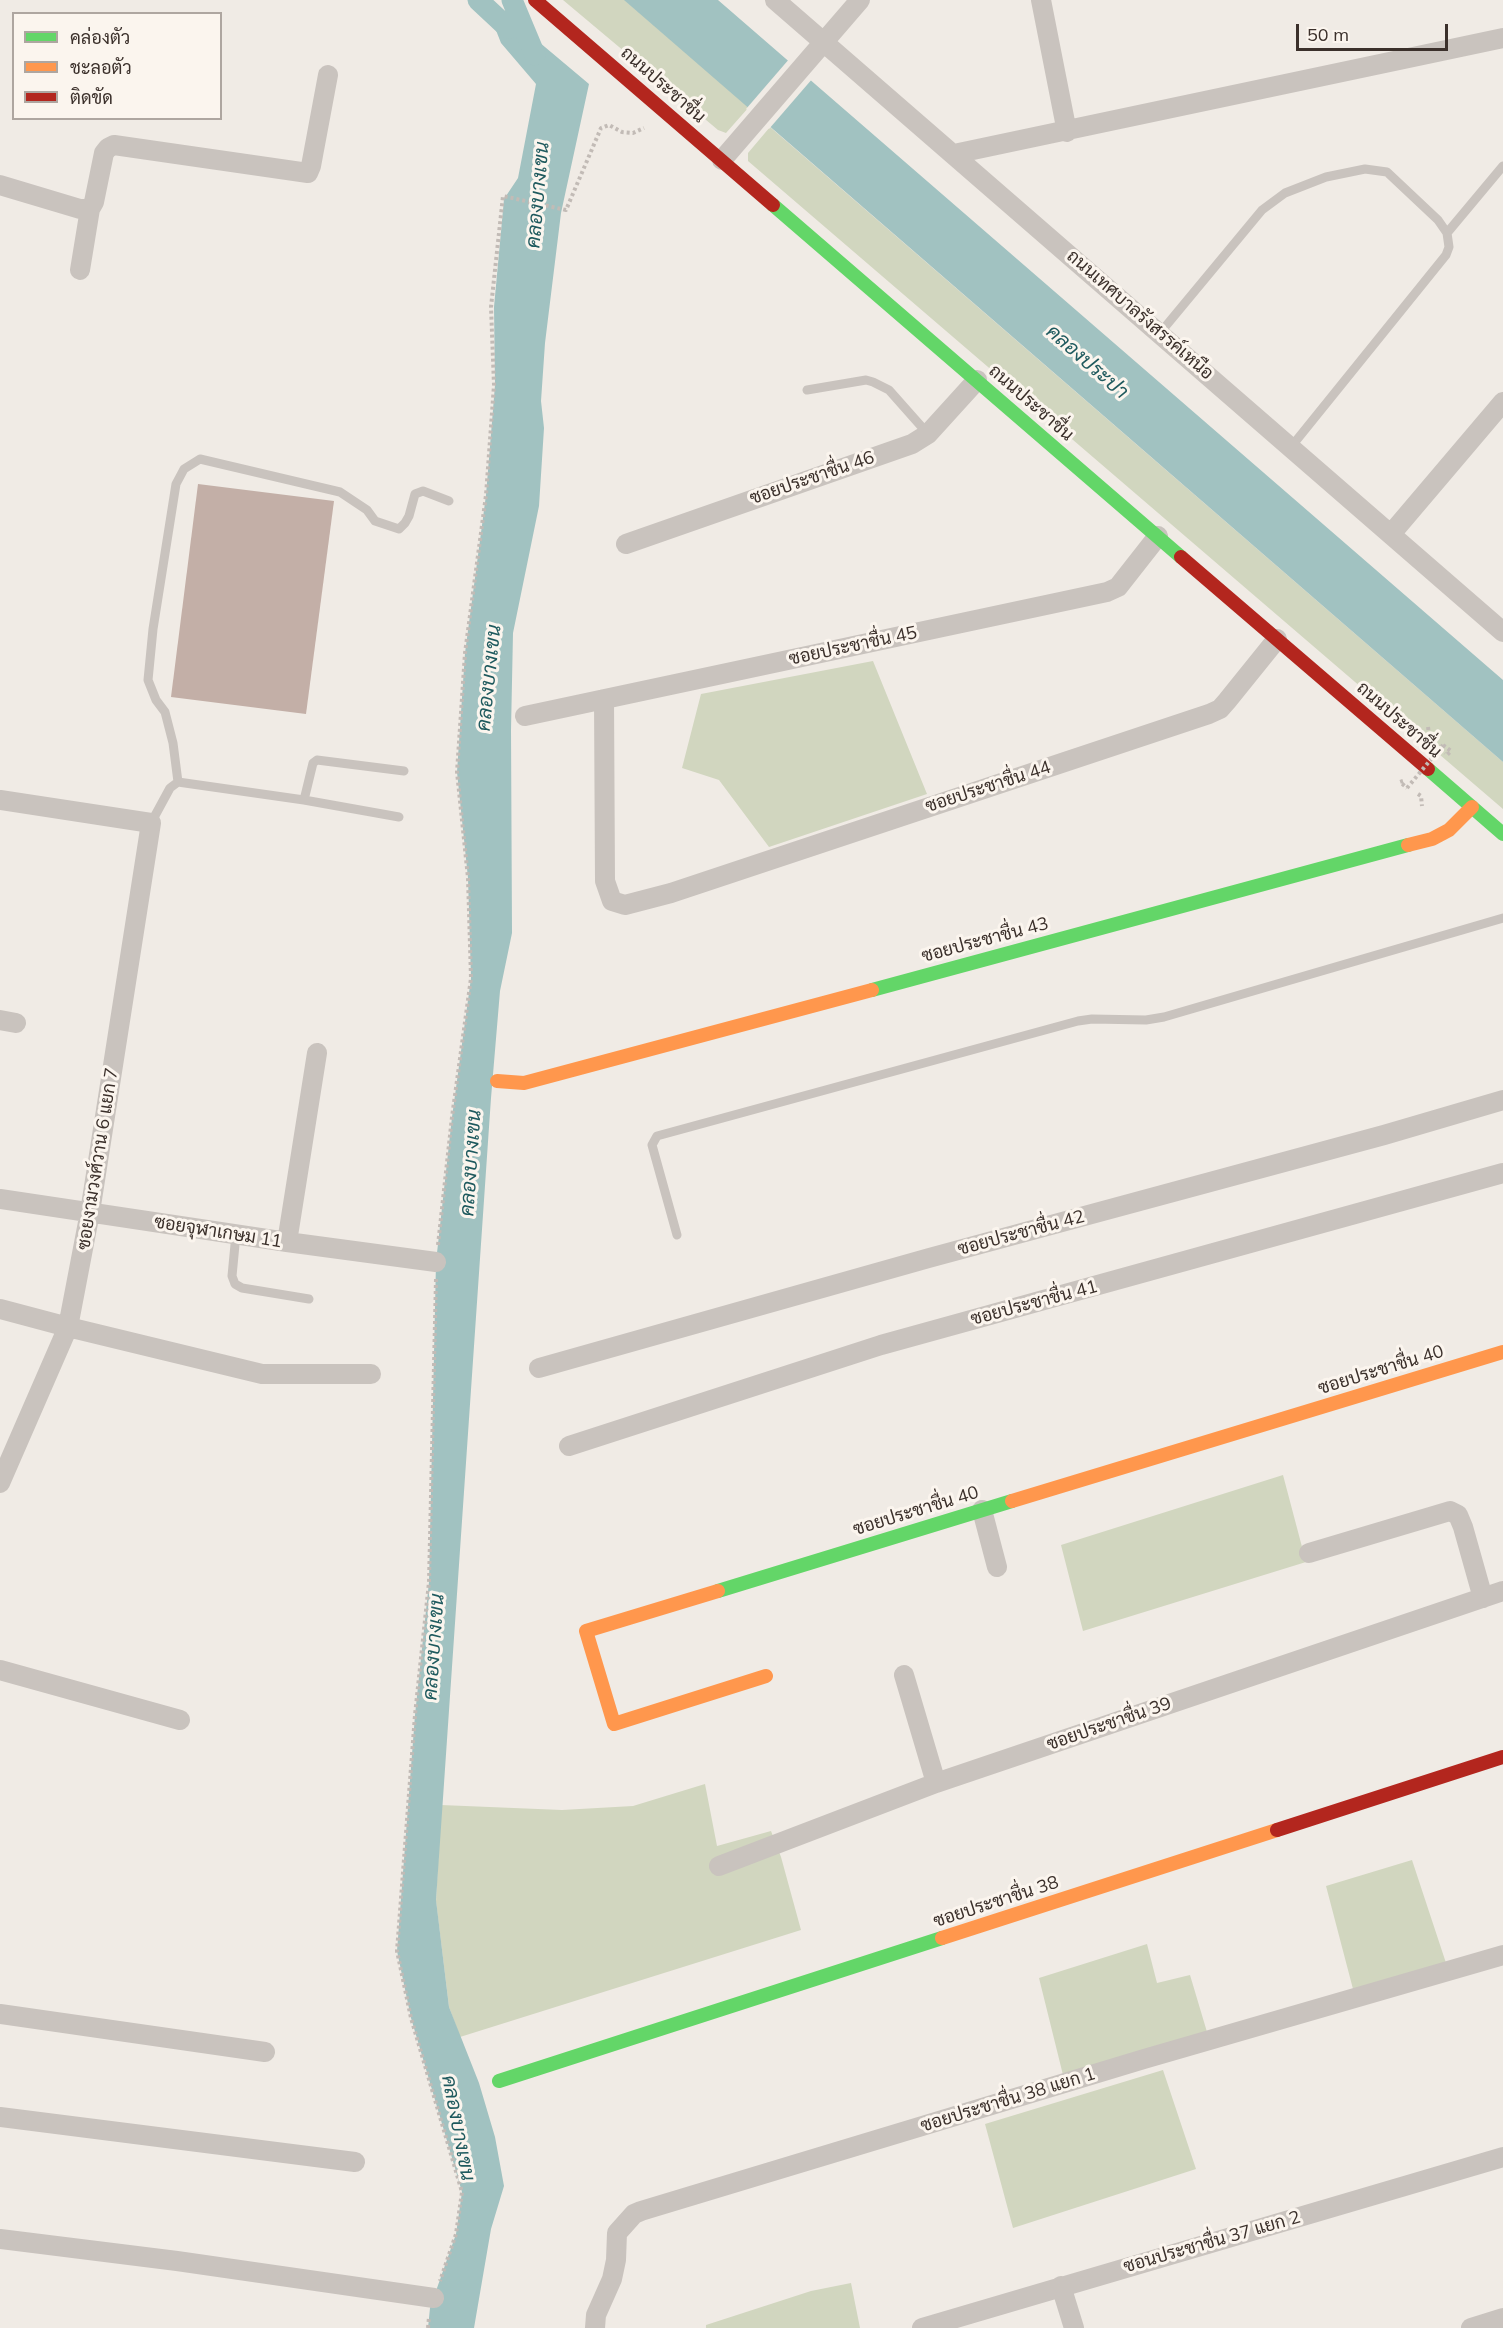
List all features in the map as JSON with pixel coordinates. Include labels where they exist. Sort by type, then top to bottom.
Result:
[{"type":"street","name":"ถนนประชาชื่น","points":[[535,0],[1503,834]]},
{"type":"street","name":"ถนนเทศบาลรังสรรค์เหนือ","points":[[775,0],[819,46],[954,154],[1503,632]]},
{"type":"street","points":[[722,160],[860,0]]},
{"type":"street","points":[[1041,0],[1067,132]]},
{"type":"street","points":[[954,154],[1067,132],[1503,38]]},
{"type":"street","points":[[80,270],[90,209],[94,202],[104,153],[108,148],[114,145],[308,173],[328,75]]},
{"type":"street","points":[[0,185],[90,209]]},
{"type":"street","name":"ซอยประชาชื่น 46","points":[[626,544],[912,444],[928,434],[977,380]]},
{"type":"street","points":[[1391,534],[1503,402]]},
{"type":"street","name":"ซอยประชาชื่น 45","points":[[525,716],[1107,592],[1118,587],[1158,536]]},
{"type":"street","name":"ซอยประชาชื่น 44","points":[[604,699],[606,881],[612,901],[625,905],[671,893],[1220,710],[1277,639]]},
{"type":"street","points":[[0,800],[151,823]]},
{"type":"street","name":"ซอยประชาชื่น 43","points":[[497,1081],[524,1083],[1432,839],[1449,830],[1472,807]]},
{"type":"street","name":"ซอยงามวงศ์วาน 6 แยก 7","points":[[0,1483],[68,1328],[90,1212],[151,823]]},
{"type":"street","points":[[287,1242],[317,1053]]},
{"type":"street","name":"ซอยประชาชื่น 42","points":[[539,1368],[940,1255],[1384,1135],[1503,1100]]},
{"type":"street","name":"ซอยประชาชื่น 41","points":[[569,1446],[882,1345],[1503,1173]]},
{"type":"street","name":"ซอยจุฬาเกษม 11","points":[[0,1199],[436,1262]]},
{"type":"street","points":[[0,1309],[68,1328],[262,1374],[371,1374]]},
{"type":"street","name":"ซอยประชาชื่น 40","points":[[766,1676],[614,1724],[586,1631],[1503,1352]]},
{"type":"street","points":[[982,1510],[997,1567]]},
{"type":"street","points":[[1310,1553],[1450,1511],[1458,1515],[1463,1527],[1483,1598]]},
{"type":"street","name":"ซอยประชาชื่น 39","points":[[719,1866],[936,1783],[1503,1591]]},
{"type":"street","points":[[0,1671],[180,1720]]},
{"type":"street","points":[[904,1675],[936,1783]]},
{"type":"street","name":"ซอยประชาชื่น 38","points":[[499,2081],[1503,1757]]},
{"type":"street","name":"ซอยประชาชื่น 38 แยก 1","points":[[595,2328],[596,2315],[612,2279],[617,2233],[634,2214],[640,2211],[1144,2059],[1503,1955]]},
{"type":"street","points":[[0,2014],[265,2052]]},
{"type":"street","points":[[0,2117],[355,2162]]},
{"type":"street","name":"ซอนประชาชื่น 37 แยก 2","points":[[922,2328],[1503,2157]]},
{"type":"street","points":[[0,2239],[177,2261],[434,2298]]},
{"type":"street","points":[[1061,2286],[1074,2328]]},
{"type":"street","points":[[1471,2328],[1503,2318]]},
{"type":"lane","points":[[1447,233],[1503,166]]},
{"type":"lane","points":[[1160,333],[1262,210],[1285,194],[1326,177],[1365,169],[1386,172],[1438,220],[1447,233],[1449,247],[1446,255],[1291,447]]},
{"type":"lane","points":[[807,390],[866,380],[873,381],[889,390],[928,434]]},
{"type":"lane","points":[[178,782],[173,743],[165,712],[156,700],[148,680],[153,628],[175,495],[184,469],[200,459],[340,492],[367,510],[375,521],[399,529],[409,516],[416,494],[423,491],[449,501]]},
{"type":"lane","points":[[304,800],[313,763],[316,760],[404,771]]},
{"type":"lane","points":[[151,823],[170,788],[178,782],[304,800],[399,817]]},
{"type":"lane","points":[[677,1235],[652,1145],[657,1136],[1078,1021],[1146,1020],[1164,1017],[1503,918]]},
{"type":"lane","points":[[236,1234],[232,1276],[235,1284],[242,1288],[309,1299]]},
{"type":"path","points":[[502,196],[566,210],[602,128],[609,125],[622,132],[633,133],[644,128]]},
{"type":"path","points":[[1428,728],[1431,741]]},
{"type":"path","points":[[1422,806],[1421,796],[1402,780],[1400,782],[1407,788],[1441,746]]},
{"type":"green space","points":[[563,0],[625,0],[749,107],[726,133],[718,130]]},
{"type":"green space","points":[[770,127],[1503,762],[1503,809],[748,161],[748,153]]},
{"type":"green space","points":[[873,661],[927,794],[769,847],[719,780],[682,768],[701,694]]},
{"type":"green space","points":[[1283,1475],[1306,1562],[1083,1631],[1061,1545]]},
{"type":"green space","points":[[705,1784],[717,1846],[771,1831],[781,1857],[801,1930],[460,2037],[449,2007],[436,1901],[441,1805],[562,1810],[633,1806]]},
{"type":"green space","points":[[1412,1860],[1446,1963],[1353,1989],[1326,1886]]},
{"type":"green space","points":[[1147,1944],[1157,1983],[1190,1975],[1207,2032],[1063,2075],[1039,1978]]},
{"type":"green space","points":[[1163,2070],[1196,2169],[1013,2228],[985,2124]]},
{"type":"green space","points":[[851,2283],[860,2328],[706,2328],[706,2325],[811,2291]]},
{"type":"water","points":[[484,0],[489,0],[589,84],[561,213],[545,343],[541,401],[544,428],[539,506],[513,633],[512,933],[500,991],[491,1098],[436,1900],[449,2007],[479,2083],[495,2137],[504,2186],[491,2229],[474,2328],[428,2328],[430,2308],[456,2234],[462,2192],[411,2018],[397,1951],[415,1715],[429,1582],[436,1262],[452,1117],[471,978],[468,878],[457,772],[465,653],[486,495],[495,385],[494,307],[504,199],[518,178],[536,84],[501,43]]},
{"type":"water","name":"คลองประปา","points":[[624,0],[718,0],[1503,680],[1503,762]]},
{"type":"pier","points":[[790,58],[813,78],[769,129],[746,109]]},
{"type":"building","points":[[198,484],[334,501],[306,714],[171,697]]},
{"type":"waterway","points":[[478,0],[508,28]]},
{"type":"waterway","name":"คลองบางเขน","points":[[512,0],[535,55]]},
{"type":"traffic: fast","points":[[773,205],[1181,557]]},
{"type":"traffic: fast","points":[[1428,769],[1503,834]]},
{"type":"traffic: fast","points":[[872,990],[1408,845]]},
{"type":"traffic: fast","points":[[718,1591],[1012,1501]]},
{"type":"traffic: fast","points":[[499,2081],[942,1938]]},
{"type":"traffic: slow","points":[[1408,845],[1432,839],[1449,830],[1472,807]]},
{"type":"traffic: slow","points":[[497,1081],[524,1083],[872,990]]},
{"type":"traffic: slow","points":[[1012,1501],[1503,1352]]},
{"type":"traffic: slow","points":[[718,1591],[586,1631],[614,1724],[766,1676]]},
{"type":"traffic: slow","points":[[942,1938],[1277,1830]]},
{"type":"traffic: jam","points":[[535,0],[773,205]]},
{"type":"traffic: jam","points":[[1181,557],[1428,769]]},
{"type":"traffic: jam","points":[[1277,1830],[1503,1757]]}]
